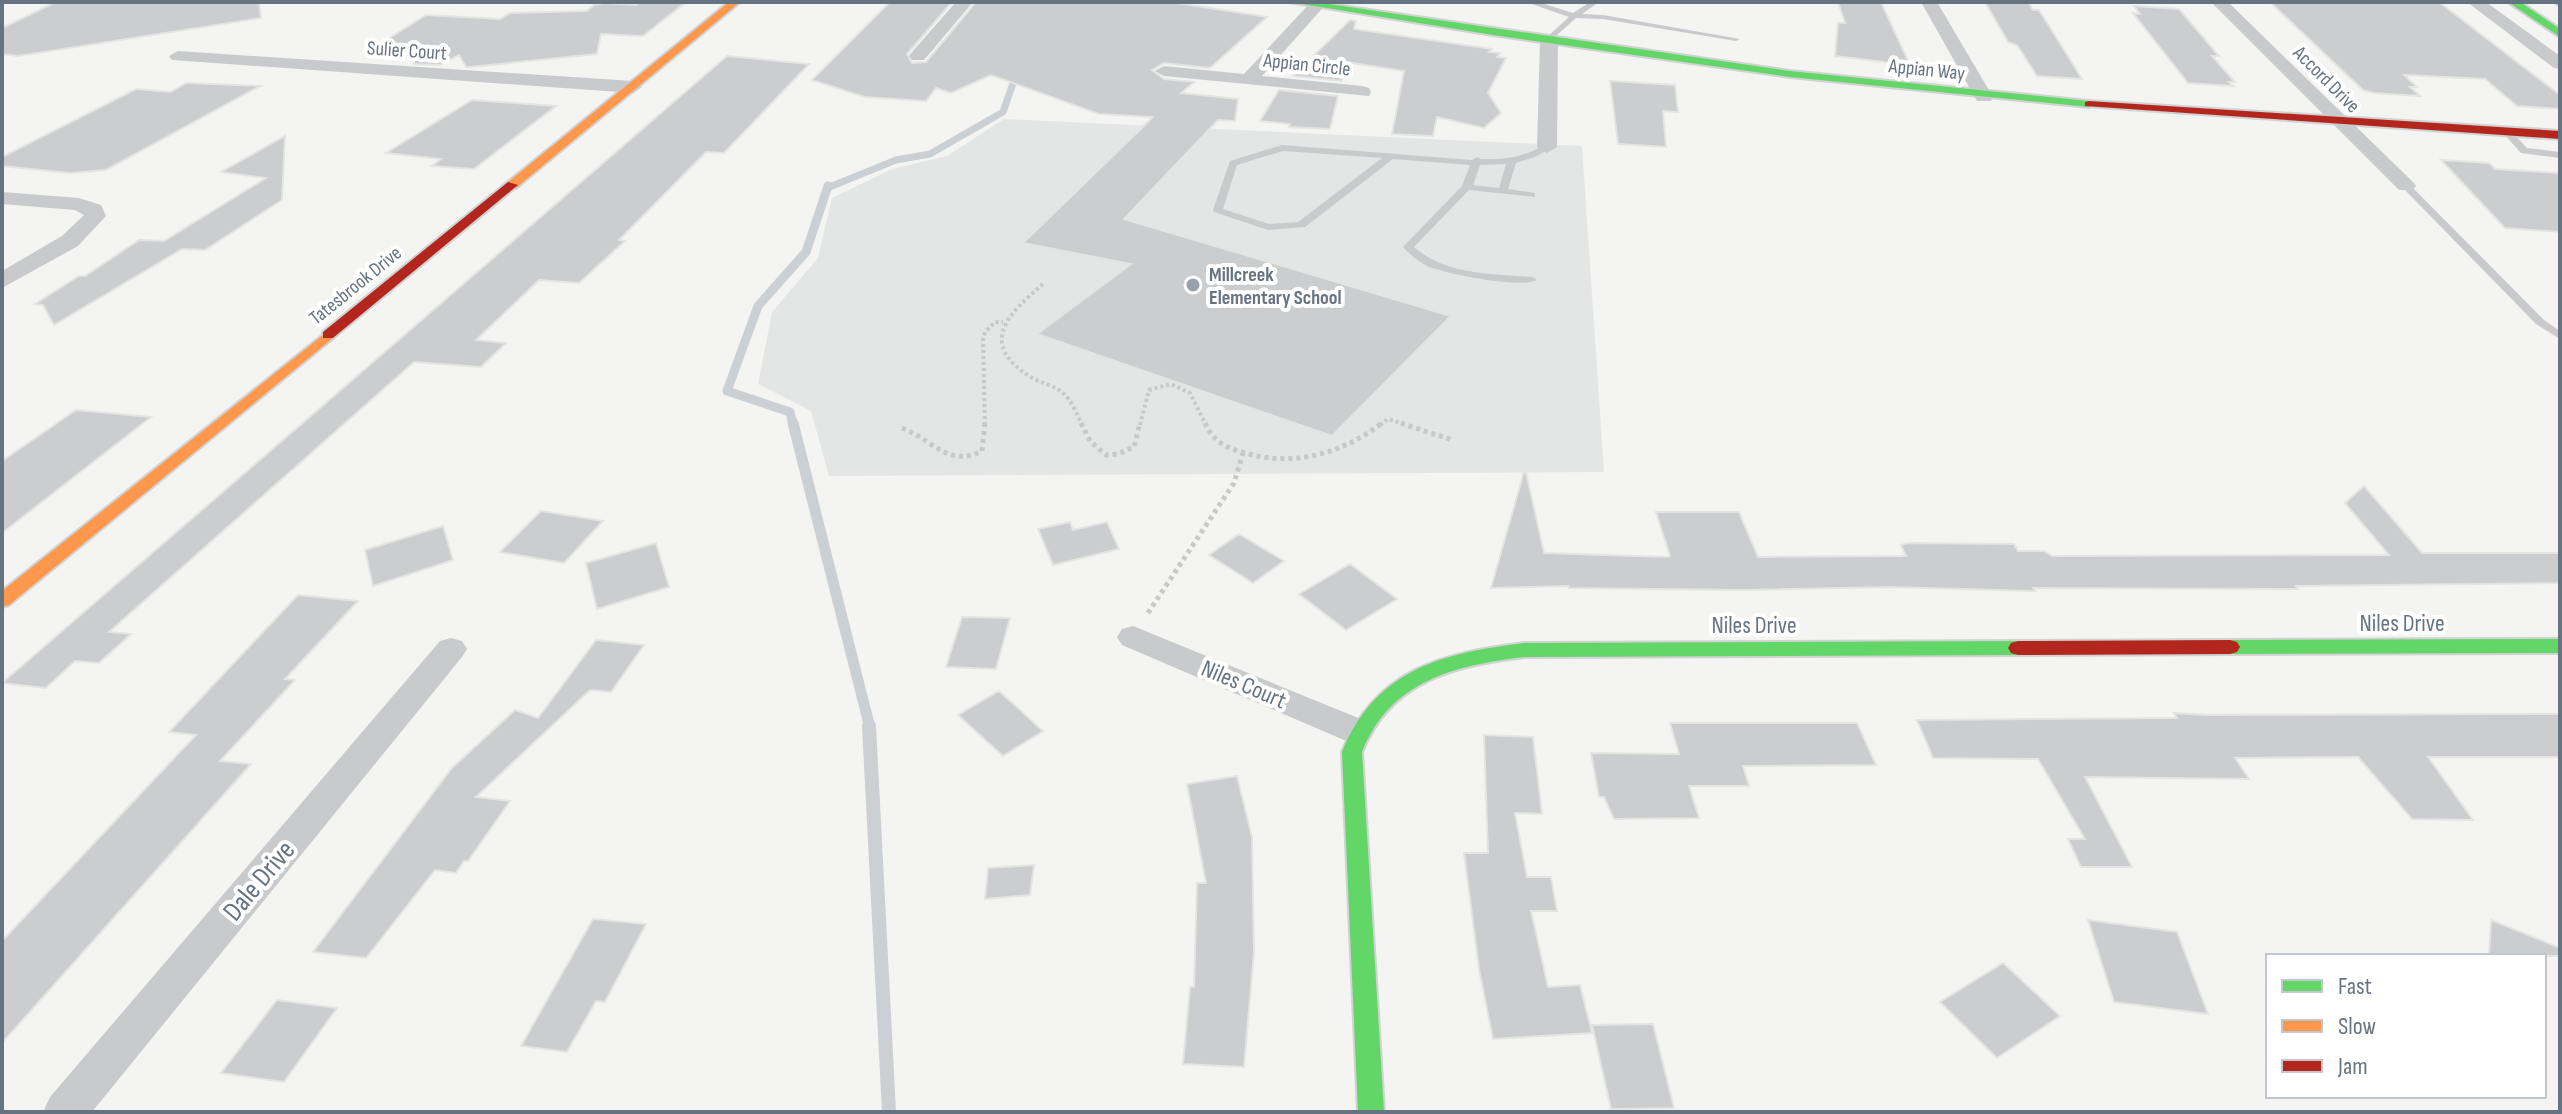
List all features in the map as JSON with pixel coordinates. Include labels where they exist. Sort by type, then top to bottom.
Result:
[{"type":"street","name":"Tatesbrook Drive","points":[[2,601],[735,2]]},
{"type":"street","points":[[918,56],[965,2]]},
{"type":"street","name":"Appian Way","points":[[1295,2],[1821,79],[1984,97],[2560,135]]},
{"type":"street","points":[[1929,2],[1984,97]]},
{"type":"street","name":"Accord Drive","points":[[2219,2],[2406,186]]},
{"type":"street","points":[[2475,2],[2560,64]]},
{"type":"street","points":[[2513,2],[2560,34]]},
{"type":"street","name":"Appian Circle","points":[[1248,80],[1319,4]]},
{"type":"street","points":[[1547,147],[1549,40]]},
{"type":"street","name":"Sulier Court","points":[[178,56],[633,87]]},
{"type":"street","name":"Appian Circle","points":[[1164,71],[1362,92]]},
{"type":"street","points":[[2,198],[79,204],[93,210],[95,216],[70,241],[2,281]]},
{"type":"street","name":"Niles Court","points":[[1133,637],[1356,731]]},
{"type":"street","name":"Niles Drive","points":[[1356,731],[1383,701],[1417,675],[1454,661],[1493,652],[1546,649],[2560,646]]},
{"type":"street","name":"Dale Drive","points":[[65,1112],[451,649]]},
{"type":"street","points":[[1356,731],[1352,752],[1371,1112]]},
{"type":"lane","points":[[1530,2],[1574,16],[1603,17],[1736,39]]},
{"type":"lane","points":[[1549,40],[1574,16],[1595,2]]},
{"type":"lane","points":[[2506,131],[2524,151],[2560,155]]},
{"type":"lane","points":[[1391,156],[1301,225],[1268,227],[1218,210],[1233,163],[1282,148],[1511,162],[1535,156],[1547,147]]},
{"type":"lane","points":[[1477,160],[1467,187],[1408,247],[1416,257],[1465,274],[1532,280]]},
{"type":"lane","points":[[1503,191],[1511,162]]},
{"type":"lane","points":[[2406,186],[2540,322],[2560,336]]},
{"type":"lane","points":[[1467,187],[1532,195]]},
{"type":"path","points":[[1043,284],[1003,322],[1000,335],[1005,355],[1020,371],[1063,392],[1094,449],[1107,455],[1124,453],[1134,447],[1149,390],[1155,385],[1170,383],[1183,388],[1192,398],[1209,433],[1218,443],[1243,453],[1285,459],[1323,453],[1365,438],[1388,419],[1452,440]]},
{"type":"path","points":[[902,428],[925,438],[947,456],[957,459],[972,457],[982,451],[985,443],[983,340],[989,326],[1003,322]]},
{"type":"path","points":[[1164,587],[1234,483],[1243,453]]},
{"type":"shaded area","name":"Millcreek Elementary School","points":[[1004,119],[1582,146],[1604,472],[829,476],[811,411],[758,384],[772,312],[818,258],[832,198],[892,169],[947,156]]},
{"type":"building","points":[[56,2],[259,2],[261,18],[18,56],[2,54],[2,28]]},
{"type":"building","points":[[640,2],[686,2],[643,36],[601,34],[597,54],[466,67],[459,55],[440,65],[414,64],[414,57],[369,51],[426,15],[500,19],[510,13],[587,11],[594,5],[605,3],[636,5]]},
{"type":"building","points":[[890,2],[952,2],[907,54],[912,63],[926,62],[976,2],[1171,2],[1267,17],[1210,68],[1164,63],[1152,70],[1164,79],[1194,82],[1181,93],[1238,99],[1235,121],[1218,120],[1124,219],[1451,316],[1332,436],[1037,334],[1131,264],[1023,243],[1153,117],[1099,114],[991,75],[951,93],[936,88],[926,101],[865,97],[812,80]]},
{"type":"building","points":[[1838,2],[1881,2],[1910,65],[1835,56],[1838,23],[1845,23]]},
{"type":"building","points":[[1985,2],[2028,2],[2033,10],[2039,10],[2082,79],[2037,76],[2017,45],[2008,42]]},
{"type":"building","points":[[2270,2],[2439,2],[2560,95],[2560,109],[2517,106],[2485,79],[2404,75],[2417,87],[2410,87],[2420,96],[2363,90]]},
{"type":"building","points":[[2134,6],[2179,9],[2219,56],[2212,56],[2235,82],[2229,82],[2233,86],[2188,83],[2133,13],[2140,14]]},
{"type":"building","points":[[1350,20],[1356,21],[1354,29],[1492,49],[1489,52],[1500,53],[1497,57],[1506,58],[1488,93],[1501,113],[1484,128],[1437,117],[1433,136],[1392,134],[1404,71],[1346,62],[1342,81],[1293,76]]},
{"type":"building","points":[[727,56],[809,64],[724,153],[706,152],[619,240],[625,241],[579,283],[539,280],[476,340],[506,343],[481,367],[414,362],[109,632],[131,634],[99,663],[75,661],[46,688],[2,683]]},
{"type":"building","points":[[1610,81],[1675,85],[1678,112],[1663,111],[1666,147],[1618,144]]},
{"type":"building","points":[[186,83],[260,86],[106,170],[70,173],[2,166],[2,157],[136,89],[171,92]]},
{"type":"building","points":[[1279,90],[1338,96],[1330,129],[1289,127],[1290,124],[1260,121]]},
{"type":"building","points":[[472,100],[556,106],[474,169],[432,166],[441,159],[386,153]]},
{"type":"building","points":[[285,136],[282,200],[205,250],[182,249],[54,325],[43,305],[35,304],[139,240],[164,241],[266,178],[221,172]]},
{"type":"building","points":[[2441,160],[2489,163],[2495,169],[2560,173],[2560,232],[2505,228]]},
{"type":"building","points":[[76,410],[151,417],[2,533],[2,461]]},
{"type":"building","points":[[1525,468],[1544,553],[1667,557],[1670,556],[1656,512],[1739,512],[1758,557],[1906,556],[1901,545],[1909,543],[2014,544],[2018,551],[2044,551],[2052,556],[2389,555],[2345,503],[2364,486],[2422,553],[2560,553],[2560,583],[2296,586],[2298,589],[2033,588],[2035,591],[1891,587],[1744,590],[1569,586],[1491,588]]},
{"type":"building","points":[[541,511],[603,521],[564,563],[500,552]]},
{"type":"building","points":[[1070,522],[1073,530],[1107,522],[1119,549],[1053,565],[1038,529]]},
{"type":"building","points":[[443,526],[453,560],[373,586],[365,550]]},
{"type":"building","points":[[1239,534],[1284,561],[1253,583],[1209,555]]},
{"type":"building","points":[[656,543],[669,587],[597,609],[586,563]]},
{"type":"building","points":[[1350,564],[1397,599],[1346,630],[1299,594]]},
{"type":"building","points":[[298,595],[358,601],[285,679],[295,680],[220,761],[251,764],[2,1043],[2,941],[196,735],[169,732]]},
{"type":"building","points":[[962,617],[1010,618],[996,669],[946,667]]},
{"type":"building","points":[[596,640],[644,645],[611,692],[590,690],[476,797],[510,801],[468,861],[464,861],[456,873],[435,870],[366,958],[313,952],[452,768],[515,710],[538,718]]},
{"type":"building","points":[[999,691],[1043,731],[1003,756],[958,715]]},
{"type":"building","points":[[2174,713],[2560,714],[2560,757],[2428,757],[2473,820],[2412,819],[2358,757],[2235,758],[2249,779],[2085,777],[2132,867],[2081,867],[2068,839],[2085,839],[2038,759],[1933,758],[1917,720],[2177,718]]},
{"type":"building","points":[[1670,723],[1857,723],[1876,765],[1743,766],[1749,786],[1689,786],[1699,818],[1614,819],[1604,797],[1599,797],[1591,753],[1679,754]]},
{"type":"building","points":[[1484,735],[1533,737],[1542,814],[1515,813],[1527,877],[1551,877],[1557,911],[1531,911],[1548,987],[1580,985],[1592,1033],[1493,1039],[1479,969],[1464,853],[1488,853]]},
{"type":"building","points":[[1237,776],[1252,837],[1254,952],[1244,1067],[1183,1064],[1190,987],[1194,987],[1197,883],[1206,883],[1187,784]]},
{"type":"building","points":[[1034,865],[1030,895],[985,899],[988,868]]},
{"type":"building","points":[[593,919],[646,924],[605,1002],[596,1001],[567,1052],[521,1046]]},
{"type":"building","points":[[2088,920],[2177,932],[2208,1014],[2114,1002]]},
{"type":"building","points":[[2491,920],[2560,948],[2560,956],[2489,954]]},
{"type":"building","points":[[2003,963],[2060,1016],[1997,1058],[1940,1002]]},
{"type":"building","points":[[277,1000],[337,1008],[284,1082],[221,1073]]},
{"type":"building","points":[[1653,1024],[1674,1108],[1611,1109],[1592,1025]]},
{"type":"waterway","points":[[827,188],[896,160],[930,154],[1003,112],[1018,69]]},
{"type":"waterway","points":[[793,425],[790,412],[727,391],[758,306],[806,252],[827,188]]},
{"type":"waterway","points":[[793,423],[870,728]]},
{"type":"waterway","points":[[869,726],[889,1112]]},
{"type":"traffic: fast","points":[[1295,2],[1790,74],[2089,104]]},
{"type":"traffic: fast","points":[[2513,2],[2560,34]]},
{"type":"traffic: fast","points":[[2230,647],[2560,646]]},
{"type":"traffic: fast","points":[[1371,1112],[1352,752],[1362,727],[1378,706],[1398,689],[1446,665],[1525,650],[2018,648]]},
{"type":"traffic: slow","points":[[512,185],[735,2]]},
{"type":"traffic: slow","points":[[2,601],[328,335]]},
{"type":"traffic: jam","points":[[2089,104],[2560,135]]},
{"type":"traffic: jam","points":[[328,335],[512,185]]},
{"type":"traffic: jam","points":[[2018,648],[2230,647]]},
{"type":"place","name":"Millcreek Elementary School","points":[[1193,285]]}]
